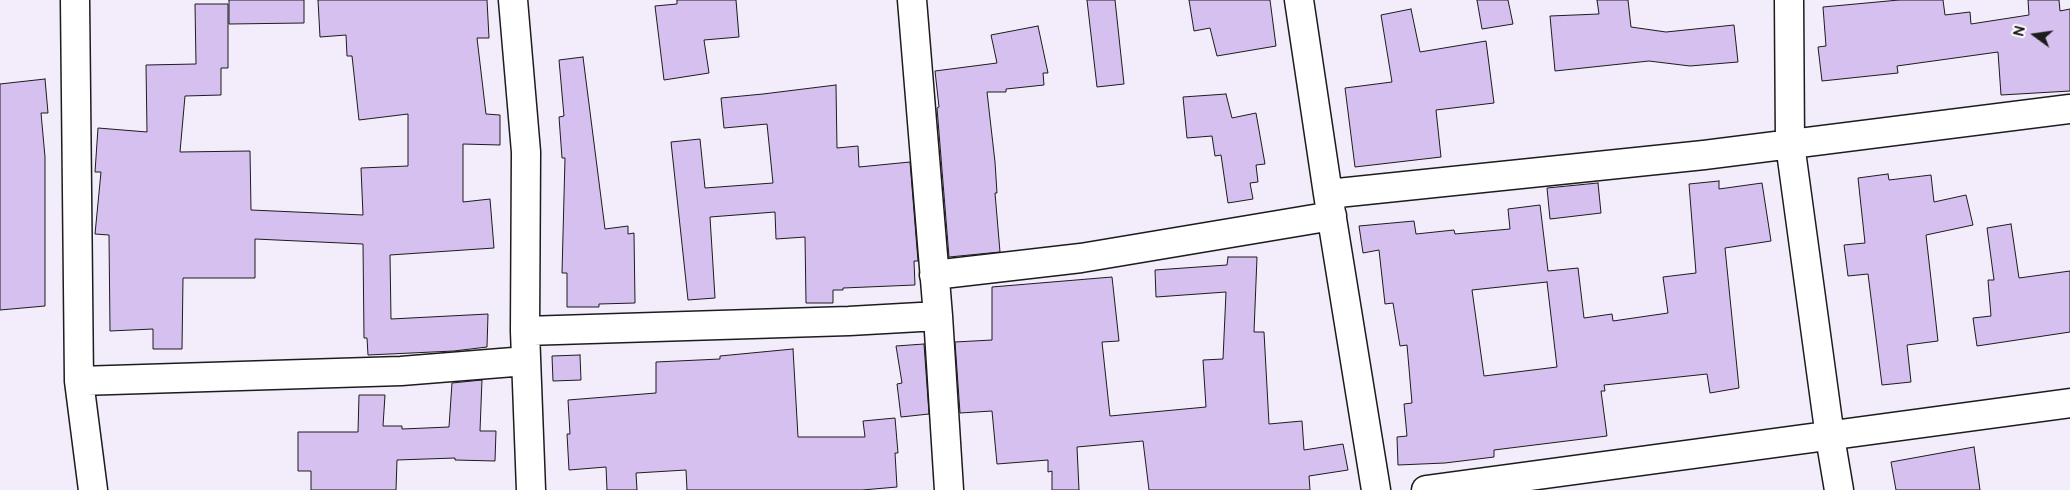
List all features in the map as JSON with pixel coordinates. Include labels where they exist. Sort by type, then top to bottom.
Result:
[{"type":"street","points":[[74,0],[79,381],[93,490]]},
{"type":"street","points":[[513,0],[526,152],[525,331],[532,490]]},
{"type":"street","points":[[912,0],[938,316],[949,490]]},
{"type":"street","points":[[1299,0],[1376,490]]},
{"type":"street","points":[[1790,0],[1790,144],[1839,490]]},
{"type":"street","points":[[934,275],[1081,258],[1330,205],[2070,109]]},
{"type":"street","points":[[525,331],[849,321],[938,316]]},
{"type":"street","points":[[79,381],[401,371],[526,361]]},
{"type":"street","points":[[1426,490],[1830,437],[2070,403]]},
{"type":"building","points":[[229,0],[304,0],[304,23],[229,24]]},
{"type":"building","points":[[318,0],[487,0],[489,38],[477,38],[486,114],[500,115],[500,145],[463,144],[463,202],[490,199],[494,248],[390,255],[391,319],[488,314],[487,347],[454,351],[368,355],[367,338],[364,338],[363,244],[255,239],[255,278],[183,278],[182,349],[153,349],[153,329],[110,331],[109,235],[95,234],[101,172],[95,172],[98,128],[147,132],[146,65],[196,64],[195,4],[228,4],[228,68],[221,68],[221,95],[185,96],[180,152],[250,151],[251,210],[363,215],[361,168],[408,166],[408,114],[359,120],[352,56],[347,56],[346,35],[320,37]]},
{"type":"building","points":[[677,0],[736,0],[739,37],[704,40],[709,73],[664,80],[655,6],[677,4]]},
{"type":"building","points":[[1087,0],[1115,0],[1124,84],[1097,87]]},
{"type":"building","points":[[1189,0],[1270,0],[1276,46],[1217,56],[1210,28],[1194,31]]},
{"type":"building","points":[[1477,0],[1508,0],[1513,24],[1482,29]]},
{"type":"building","points":[[1597,0],[1628,0],[1631,27],[1666,32],[1734,25],[1738,62],[1690,66],[1649,61],[1555,71],[1550,16],[1599,14]]},
{"type":"building","points":[[1899,0],[1943,0],[1945,15],[1970,12],[1971,24],[2029,15],[2028,0],[2059,0],[2060,11],[2070,9],[2070,91],[2001,95],[1998,52],[1897,66],[1898,73],[1822,81],[1818,47],[1826,46],[1823,7]]},
{"type":"building","points":[[1411,9],[1420,52],[1486,41],[1494,103],[1436,110],[1441,157],[1355,167],[1345,88],[1392,82],[1381,15]]},
{"type":"building","points":[[1038,26],[1048,73],[1043,73],[1044,85],[1006,89],[1006,92],[987,92],[995,162],[997,193],[995,193],[1000,252],[949,257],[935,71],[997,63],[991,35]]},
{"type":"building","points":[[583,57],[605,229],[628,226],[628,234],[634,233],[635,303],[599,304],[599,307],[567,307],[567,273],[562,273],[565,158],[562,158],[559,117],[564,116],[559,60]]},
{"type":"building","points":[[45,79],[48,113],[41,113],[45,157],[45,306],[0,310],[0,84]]},
{"type":"building","points":[[836,85],[837,148],[858,146],[859,167],[910,162],[918,261],[914,261],[915,285],[843,288],[843,290],[833,290],[833,303],[806,303],[805,237],[776,239],[775,212],[710,217],[715,298],[688,300],[671,142],[700,139],[705,188],[773,183],[767,124],[724,128],[721,98]]},
{"type":"building","points":[[1226,94],[1232,118],[1256,113],[1265,164],[1256,165],[1258,182],[1250,183],[1253,199],[1228,203],[1221,155],[1215,156],[1212,136],[1187,138],[1183,97]]},
{"type":"building","points":[[1888,174],[1889,180],[1931,175],[1934,202],[1966,195],[1973,225],[1926,235],[1938,341],[1907,345],[1911,382],[1882,385],[1868,274],[1848,276],[1844,245],[1865,243],[1858,178]]},
{"type":"building","points":[[1719,181],[1719,189],[1762,183],[1771,241],[1725,248],[1739,388],[1710,393],[1707,374],[1604,385],[1605,391],[1601,391],[1607,436],[1494,450],[1494,457],[1445,463],[1398,465],[1397,437],[1407,436],[1404,404],[1412,403],[1407,345],[1400,346],[1393,303],[1385,304],[1379,250],[1363,253],[1359,226],[1414,221],[1416,234],[1454,230],[1455,234],[1510,229],[1508,209],[1540,205],[1548,271],[1578,268],[1584,318],[1612,314],[1613,321],[1668,313],[1663,277],[1696,273],[1689,184]],"holes":[[[1547,282],[1557,367],[1484,376],[1472,290]]]},
{"type":"building","points":[[1598,183],[1601,213],[1550,219],[1547,188]]},
{"type":"building","points":[[2011,224],[2019,278],[2070,271],[2070,332],[1977,346],[1973,318],[1991,316],[1988,280],[1994,280],[1987,228]]},
{"type":"building","points":[[1228,257],[1257,257],[1254,332],[1264,332],[1269,424],[1302,421],[1304,450],[1343,444],[1348,470],[1309,476],[1310,490],[1149,490],[1143,441],[1077,447],[1079,490],[1052,490],[1052,471],[1048,472],[1048,460],[997,464],[992,411],[960,413],[955,342],[992,340],[992,287],[1112,277],[1119,341],[1102,342],[1110,416],[1206,407],[1203,360],[1223,359],[1226,292],[1156,297],[1155,270],[1227,265]]},
{"type":"building","points":[[924,344],[929,414],[901,417],[897,384],[902,383],[896,346]]},
{"type":"building","points":[[793,349],[798,437],[865,437],[863,421],[895,418],[898,453],[895,453],[897,487],[862,490],[687,490],[686,470],[636,473],[637,490],[607,490],[606,467],[569,470],[567,434],[570,434],[568,400],[656,393],[656,362],[720,359],[720,356]]},
{"type":"building","points":[[580,355],[581,380],[553,381],[552,356]]},
{"type":"building","points":[[482,380],[480,431],[496,431],[495,461],[455,460],[455,458],[397,460],[396,490],[311,490],[311,471],[298,471],[298,432],[358,432],[359,395],[385,395],[383,426],[402,426],[402,429],[449,427],[452,383]]},
{"type":"building","points":[[1974,447],[1980,490],[1896,490],[1891,462]]}]
